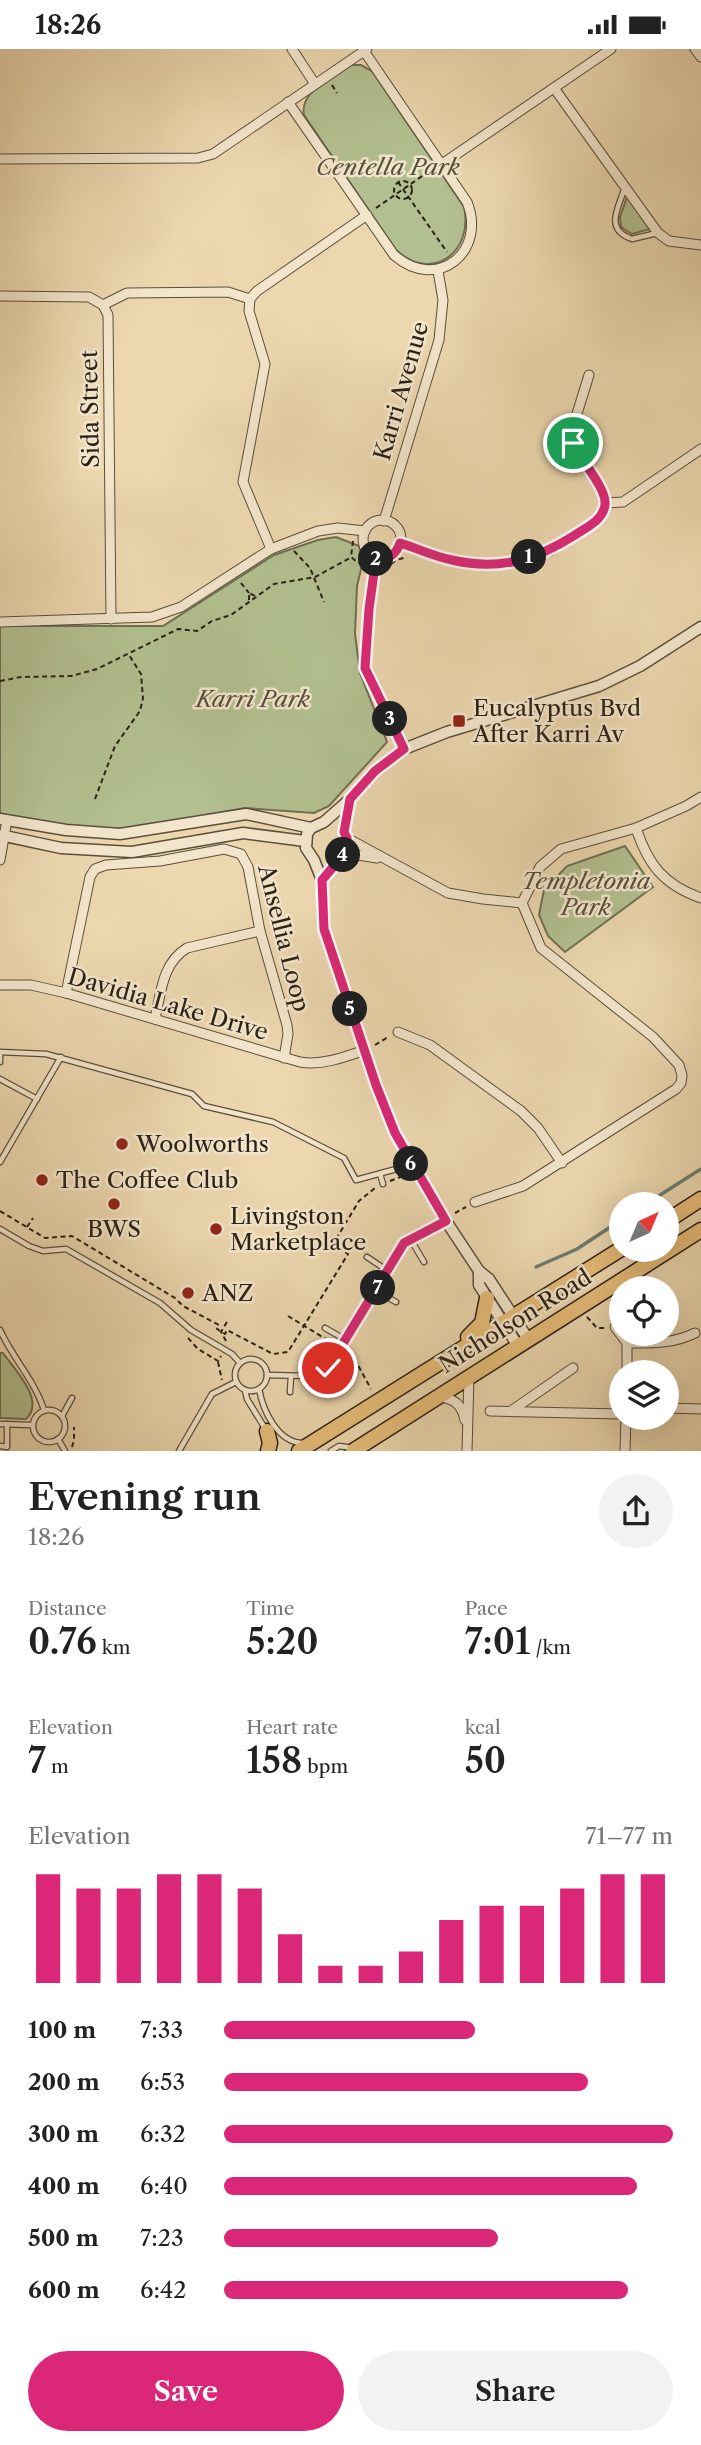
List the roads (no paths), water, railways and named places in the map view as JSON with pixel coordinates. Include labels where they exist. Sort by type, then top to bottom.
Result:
[{"type":"main road","points":[[679,1213],[701,1199]]},
{"type":"main road","name":"Nicholson Road","points":[[355,1450],[701,1230]]},
{"type":"main road","name":"Nicholson Road","points":[[299,1451],[609,1255]]},
{"type":"main road","points":[[456,1351],[482,1323],[487,1298]]},
{"type":"street","points":[[292,49],[315,84]]},
{"type":"street","points":[[442,164],[611,49]]},
{"type":"street","points":[[695,49],[701,57]]},
{"type":"street","points":[[0,159],[198,157],[213,154],[288,102],[366,50],[467,202],[473,223],[472,233],[464,250],[438,271],[422,270],[394,255],[371,211],[288,102]]},
{"type":"street","points":[[554,88],[658,233],[669,241],[701,245]]},
{"type":"street","points":[[271,549],[243,482],[265,365],[249,311],[250,299],[257,291],[371,211]]},
{"type":"street","name":"Karri Avenue","points":[[384,521],[439,340],[443,300],[438,271]]},
{"type":"street","points":[[0,296],[89,297],[103,306],[127,293],[228,292],[250,299]]},
{"type":"street","name":"Sida Street","points":[[103,306],[108,315],[111,619]]},
{"type":"street","points":[[400,543],[450,560],[481,565],[512,562],[550,551],[594,522],[602,514],[606,503],[599,486],[576,452],[571,433],[589,376]]},
{"type":"street","points":[[606,503],[622,502],[701,449]]},
{"type":"street","points":[[384,521],[395,526],[401,537],[394,554],[376,558],[366,550],[363,537],[365,531],[373,523],[384,521]]},
{"type":"street","points":[[0,622],[152,617],[181,607],[271,549],[285,543],[318,531],[338,528],[365,531]]},
{"type":"street","points":[[376,558],[365,668],[404,749]]},
{"type":"street","points":[[0,860],[3,820],[66,830],[120,834],[246,814],[311,828],[324,822],[350,799],[375,771],[404,749],[447,732],[599,686],[640,666],[701,627]]},
{"type":"street","points":[[475,1202],[523,1186],[676,1089],[681,1083],[679,1065],[653,1037],[541,948],[522,903],[540,867],[561,849],[636,828],[701,797]]},
{"type":"street","points":[[322,880],[345,853],[350,799]]},
{"type":"street","points":[[324,822],[332,823],[345,835],[386,860],[448,893],[522,903]]},
{"type":"street","points":[[311,828],[305,841],[309,855],[321,863],[335,863]]},
{"type":"street","points":[[636,828],[643,849],[660,875],[684,893],[701,898]]},
{"type":"street","points":[[2,835],[61,848],[132,852],[243,833],[305,841]]},
{"type":"street","name":"Ansellia Loop","points":[[66,993],[90,877],[99,866],[160,861],[224,849],[237,851],[248,867],[260,931],[286,1025],[288,1034],[284,1058]]},
{"type":"street","points":[[345,853],[386,860]]},
{"type":"street","points":[[314,860],[322,880],[324,929],[386,1111],[412,1165],[449,1218],[479,1272],[489,1279],[523,1342]]},
{"type":"street","points":[[155,1019],[167,968],[180,952],[260,931]]},
{"type":"street","name":"Davidia Lake Drive","points":[[0,985],[31,985],[66,993],[310,1064],[365,1050]]},
{"type":"street","points":[[398,1032],[430,1045],[521,1111],[538,1128],[562,1163]]},
{"type":"street","points":[[479,1272],[479,1285],[487,1298],[508,1318]]},
{"type":"street","points":[[679,1340],[695,1333]]},
{"type":"street","points":[[512,1411],[573,1368]]},
{"type":"street","points":[[467,1451],[469,1376]]},
{"type":"street","points":[[437,1397],[449,1398],[459,1405],[463,1411],[467,1436]]},
{"type":"street","points":[[679,1408],[701,1409]]},
{"type":"street","points":[[490,1411],[609,1413]]},
{"type":"street","points":[[625,1451],[626,1430]]},
{"type":"lane","points":[[625,186],[616,216],[617,231],[632,239],[658,233]]},
{"type":"lane","points":[[0,1062],[0,1052],[46,1054],[192,1094],[204,1106],[273,1122],[344,1158],[356,1180],[412,1165]]},
{"type":"lane","points":[[0,1162],[61,1058]]},
{"type":"lane","points":[[0,1079],[37,1099]]},
{"type":"lane","points":[[380,1174],[383,1184]]},
{"type":"lane","points":[[267,1375],[309,1376],[328,1368],[404,1243],[449,1218]]},
{"type":"lane","points":[[0,1229],[43,1251],[66,1249],[160,1303],[191,1330],[240,1363]]},
{"type":"lane","points":[[411,1240],[424,1262]]},
{"type":"lane","points":[[367,1257],[388,1271]]},
{"type":"lane","points":[[376,1291],[396,1302]]},
{"type":"lane","points":[[325,1328],[346,1340]]},
{"type":"lane","points":[[0,1330],[2,1341],[40,1396],[44,1410]]},
{"type":"lane","points":[[245,1391],[259,1389],[265,1383],[266,1369],[258,1360],[246,1359],[234,1370],[236,1382],[245,1391],[270,1441]]},
{"type":"lane","points":[[290,1392],[291,1375]]},
{"type":"lane","points":[[179,1451],[212,1394],[236,1382]]},
{"type":"lane","points":[[259,1389],[262,1403],[281,1434],[293,1443],[308,1443],[318,1439]]},
{"type":"lane","points":[[62,1416],[72,1398]]},
{"type":"lane","points":[[52,1409],[62,1416],[65,1429],[58,1440],[41,1440],[35,1435],[32,1425],[37,1414],[44,1410],[52,1409]]},
{"type":"lane","points":[[0,1424],[32,1425]]},
{"type":"lane","points":[[0,1447],[7,1447],[7,1425]]},
{"type":"lane","points":[[58,1440],[65,1451]]},
{"type":"lane","points":[[331,1451],[339,1446],[355,1450]]},
{"type":"waterway","points":[[665,1192],[701,1169]]},
{"type":"waterway","points":[[536,1267],[577,1249],[609,1228]]},
{"type":"place","name":"Eucalyptus Bvd After Karri Av","points":[[459,721]]},
{"type":"place","name":"Woolworths","points":[[122,1144]]},
{"type":"place","name":"The Coffee Club","points":[[42,1180]]},
{"type":"place","name":"BWS","points":[[114,1204]]},
{"type":"place","name":"Livingston Marketplace","points":[[216,1229]]},
{"type":"place","name":"ANZ","points":[[188,1293]]},
{"type":"park label","name":"Centella Park","points":[[388,167]]},
{"type":"park label","name":"Karri Park","points":[[253,699]]},
{"type":"park label","name":"Templetonia Park","points":[[586,894]]}]
